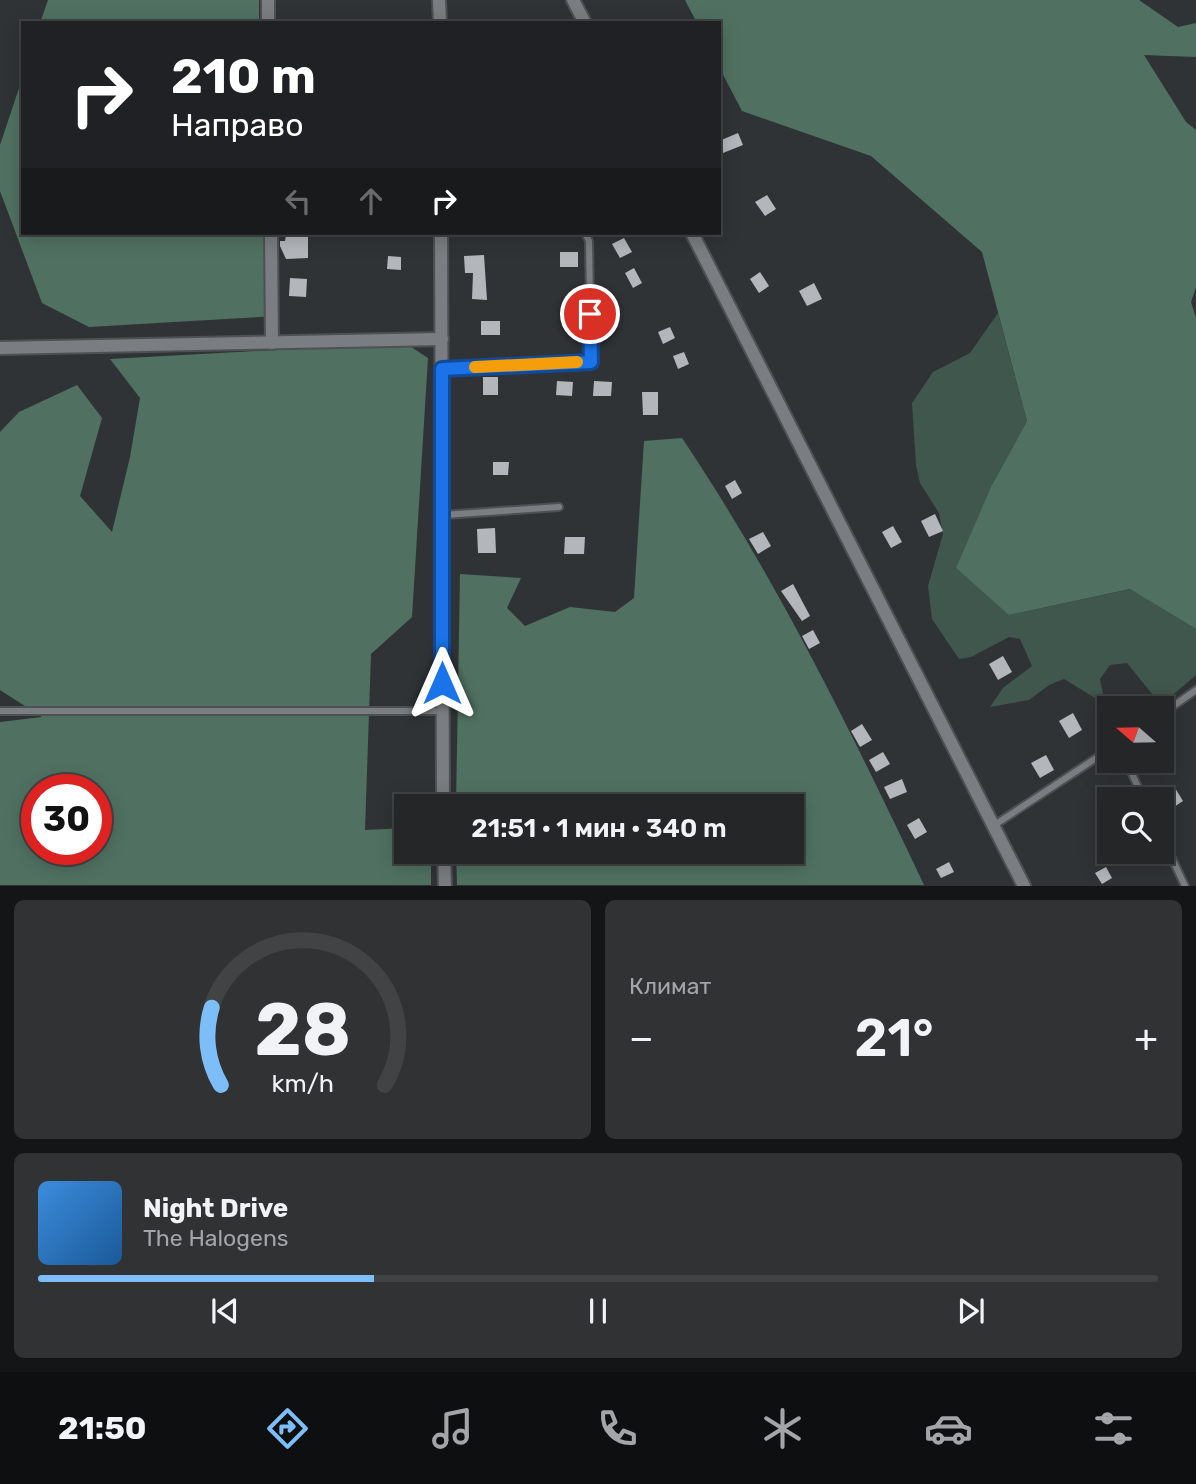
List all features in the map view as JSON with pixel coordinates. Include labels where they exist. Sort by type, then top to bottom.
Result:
[{"type":"street","points":[[268,0],[268,21]]},
{"type":"street","points":[[439,0],[440,21]]},
{"type":"street","points":[[573,0],[584,21]]},
{"type":"street","points":[[271,235],[272,342]]},
{"type":"street","points":[[442,235],[443,794]]},
{"type":"street","points":[[693,235],[1024,886]]},
{"type":"street","points":[[0,348],[442,339]]},
{"type":"street","points":[[444,864],[444,886]]},
{"type":"lane","points":[[442,369],[591,362],[589,241],[586,235]]},
{"type":"lane","points":[[441,515],[559,507]]},
{"type":"lane","points":[[1174,706],[1196,691]]},
{"type":"lane","points":[[0,711],[442,711]]},
{"type":"lane","points":[[993,826],[1097,758]]},
{"type":"lane","points":[[1174,863],[1185,886]]},
{"type":"green space","points":[[48,0],[259,0],[259,21],[41,21]]},
{"type":"green space","points":[[685,0],[1139,0],[1178,27],[1196,23],[1196,57],[1144,55],[1186,122],[1196,130],[1196,287],[1191,302],[1196,318],[1196,629],[1130,589],[1009,615],[956,568],[992,485],[1027,421],[982,252],[871,156],[742,111],[721,71],[721,21],[696,21]]},
{"type":"green space","points":[[21,82],[21,235],[270,235],[277,316],[89,327],[42,303],[0,191],[0,145]]},
{"type":"green space","points":[[998,313],[1027,421],[992,485],[1009,615],[1131,589],[1196,629],[1196,675],[1172,696],[1154,696],[1127,663],[1110,665],[1100,679],[1103,696],[1097,696],[1097,699],[1064,679],[1049,685],[1029,700],[990,707],[1003,688],[1032,666],[1020,639],[1009,637],[971,657],[959,659],[932,619],[928,586],[943,534],[939,513],[920,483],[916,465],[912,403],[933,372],[970,353]]},
{"type":"green space","points":[[405,343],[428,358],[412,617],[371,654],[365,830],[394,829],[394,864],[431,864],[431,885],[0,885],[0,722],[42,717],[0,690],[0,432],[19,412],[77,385],[102,418],[80,496],[112,532],[130,457],[140,398],[110,359]]},
{"type":"green space","points":[[682,438],[716,491],[811,657],[924,885],[457,885],[456,864],[804,864],[804,794],[456,794],[460,574],[521,578],[507,608],[525,626],[570,607],[615,612],[634,598],[644,441]]},
{"type":"building","points":[[738,133],[743,145],[723,153],[721,140]]},
{"type":"building","points":[[767,195],[776,209],[765,216],[755,202]]},
{"type":"building","points":[[286,235],[308,235],[308,258],[286,259],[280,241],[285,241]]},
{"type":"building","points":[[624,238],[632,252],[620,258],[612,244]]},
{"type":"building","points":[[560,252],[578,252],[578,267],[560,267]]},
{"type":"building","points":[[484,255],[487,300],[472,299],[473,273],[465,273],[464,256]]},
{"type":"building","points":[[388,256],[401,257],[401,270],[387,269]]},
{"type":"building","points":[[634,268],[642,283],[633,288],[625,273]]},
{"type":"building","points":[[760,272],[769,286],[759,293],[750,279]]},
{"type":"building","points":[[290,278],[307,279],[306,297],[289,296]]},
{"type":"building","points":[[814,283],[822,299],[807,306],[799,291]]},
{"type":"building","points":[[481,321],[500,321],[500,335],[481,335]]},
{"type":"building","points":[[670,327],[675,338],[663,344],[658,332]]},
{"type":"building","points":[[684,352],[689,364],[678,369],[673,356]]},
{"type":"building","points":[[483,377],[498,377],[498,395],[483,395]]},
{"type":"building","points":[[557,381],[573,382],[572,396],[556,395]]},
{"type":"building","points":[[594,381],[612,382],[611,396],[593,396]]},
{"type":"building","points":[[642,392],[658,392],[658,415],[643,415]]},
{"type":"building","points":[[493,462],[509,462],[508,475],[493,475]]},
{"type":"building","points":[[735,480],[742,493],[732,499],[725,486]]},
{"type":"building","points":[[935,514],[943,531],[929,537],[921,521]]},
{"type":"building","points":[[893,526],[902,542],[891,548],[882,532]]},
{"type":"building","points":[[495,528],[496,553],[478,553],[477,529]]},
{"type":"building","points":[[763,532],[771,546],[758,554],[749,539]]},
{"type":"building","points":[[565,537],[585,537],[584,554],[564,554]]},
{"type":"building","points":[[793,584],[810,616],[802,621],[781,591]]},
{"type":"building","points":[[813,630],[820,643],[809,649],[802,636]]},
{"type":"building","points":[[1003,656],[1012,672],[998,680],[989,664]]},
{"type":"building","points":[[1073,713],[1082,730],[1069,738],[1059,721]]},
{"type":"building","points":[[862,724],[872,740],[860,747],[851,731]]},
{"type":"building","points":[[883,752],[890,764],[876,772],[869,760]]},
{"type":"building","points":[[1046,755],[1054,770],[1040,778],[1031,763]]},
{"type":"building","points":[[902,779],[907,792],[890,799],[884,787]]},
{"type":"building","points":[[1174,789],[1183,801],[1174,807]]},
{"type":"building","points":[[919,818],[927,832],[915,839],[907,825]]},
{"type":"building","points":[[949,862],[954,872],[941,878],[936,869]]},
{"type":"building","points":[[1106,867],[1112,878],[1102,884],[1095,873]]},
{"type":"slow traffic","points":[[475,367],[577,362]]},
{"type":"route","points":[[442,683],[442,369],[591,362],[590,314]]}]
